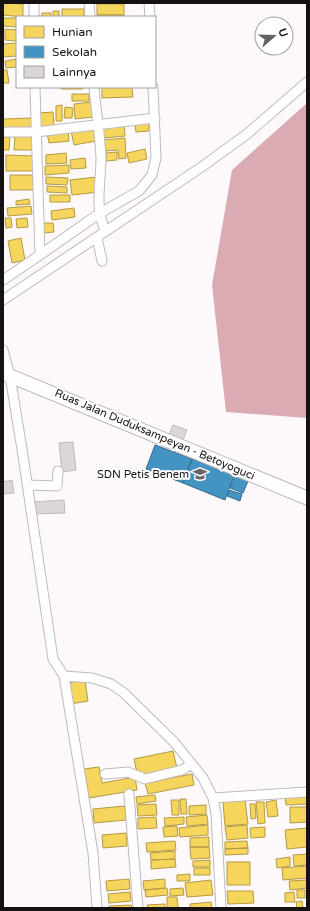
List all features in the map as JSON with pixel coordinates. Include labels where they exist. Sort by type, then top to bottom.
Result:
[{"type":"main road","name":"Ruas Jalan Duduksampeyan - Betoyoguci","points":[[7,374],[307,498]]},
{"type":"street","points":[[34,3],[34,16]]},
{"type":"street","points":[[89,3],[90,16]]},
{"type":"street","points":[[149,3],[150,16]]},
{"type":"street","points":[[3,280],[40,255],[103,222],[247,134],[307,82]]},
{"type":"street","points":[[35,88],[40,255]]},
{"type":"street","points":[[94,88],[101,158],[103,222],[97,238],[102,261]]},
{"type":"street","points":[[103,222],[139,191],[152,175],[156,158],[153,88]]},
{"type":"street","points":[[3,132],[36,132],[155,118]]},
{"type":"street","points":[[3,300],[97,238]]},
{"type":"street","points":[[3,350],[28,485],[46,603],[51,650],[57,668],[64,676],[92,846],[97,908]]},
{"type":"street","points":[[28,485],[57,486],[58,472]]},
{"type":"street","points":[[64,676],[92,678],[111,684],[124,693],[174,742],[203,778],[213,798],[216,814],[221,908]]},
{"type":"street","points":[[104,774],[128,772],[145,779],[182,770],[192,764]]},
{"type":"street","points":[[213,798],[307,792]]},
{"type":"street","points":[[129,794],[138,908]]},
{"type":"shaded area","points":[[307,103],[307,418],[226,412],[212,285],[232,170]]},
{"type":"building: Hunian","points":[[3,3],[23,4],[23,16],[3,15]]},
{"type":"building: Hunian","points":[[97,4],[124,4],[124,15],[97,15]]},
{"type":"building: Hunian","points":[[62,9],[84,9],[84,16],[62,16]]},
{"type":"building: Hunian","points":[[53,11],[59,11],[59,16],[53,16]]},
{"type":"building: Hunian","points":[[42,13],[51,13],[51,16],[42,16]]},
{"type":"building: Hunian","points":[[97,15],[124,15],[124,16]]},
{"type":"building: Hunian","points":[[3,18],[16,18],[16,27],[3,26]]},
{"type":"building: Hunian","points":[[5,29],[16,30],[16,41],[5,40]]},
{"type":"building: Hunian","points":[[16,43],[16,56],[3,57],[3,44]]},
{"type":"building: Hunian","points":[[16,59],[16,67],[6,68],[5,61]]},
{"type":"building: Hunian","points":[[3,70],[7,70],[9,83],[3,83]]},
{"type":"building: Hunian","points":[[61,88],[83,88],[83,89]]},
{"type":"building: Hunian","points":[[102,88],[132,88],[133,97],[102,98]]},
{"type":"building: Hunian","points":[[72,94],[89,94],[89,101],[72,101]]},
{"type":"building: Hunian","points":[[91,102],[93,117],[75,119],[74,104]]},
{"type":"building: Hunian","points":[[62,105],[62,121],[56,121],[56,106]]},
{"type":"building: Hunian","points":[[65,107],[73,108],[72,118],[64,118]]},
{"type":"building: Hunian","points":[[53,112],[54,126],[39,127],[38,113]]},
{"type":"building: Hunian","points":[[32,118],[32,127],[3,129],[3,119]]},
{"type":"building: Hunian","points":[[124,122],[125,136],[104,138],[102,124]]},
{"type":"building: Hunian","points":[[149,123],[149,131],[136,132],[135,124]]},
{"type":"building: Hunian","points":[[93,127],[96,141],[74,145],[71,131]]},
{"type":"building: Hunian","points":[[68,131],[69,141],[49,143],[47,133]]},
{"type":"building: Hunian","points":[[15,135],[34,136],[34,150],[14,150]]},
{"type":"building: Hunian","points":[[3,137],[10,137],[9,150],[3,150]]},
{"type":"building: Hunian","points":[[125,138],[126,158],[119,159],[118,150],[106,151],[104,140]]},
{"type":"building: Hunian","points":[[145,149],[147,159],[129,163],[127,153]]},
{"type":"building: Hunian","points":[[117,152],[117,160],[106,161],[106,153]]},
{"type":"building: Hunian","points":[[66,153],[67,163],[46,164],[46,155]]},
{"type":"building: Hunian","points":[[6,155],[34,156],[34,171],[6,171]]},
{"type":"building: Hunian","points":[[85,158],[86,168],[71,169],[70,160]]},
{"type":"building: Hunian","points":[[69,165],[69,173],[45,175],[45,166]]},
{"type":"building: Hunian","points":[[10,175],[34,175],[35,190],[10,190]]},
{"type":"building: Hunian","points":[[46,177],[68,178],[67,185],[46,184]]},
{"type":"building: Hunian","points":[[97,177],[99,192],[72,195],[70,180]]},
{"type":"building: Hunian","points":[[47,186],[67,187],[67,193],[47,192]]},
{"type":"building: Hunian","points":[[50,195],[70,195],[70,202],[50,202]]},
{"type":"building: Hunian","points":[[29,199],[30,204],[16,205],[16,201]]},
{"type":"building: Hunian","points":[[31,206],[32,214],[8,216],[7,208]]},
{"type":"building: Hunian","points":[[74,208],[75,217],[52,220],[51,211]]},
{"type":"building: Hunian","points":[[5,218],[11,218],[12,227],[6,228]]},
{"type":"building: Hunian","points":[[27,218],[28,227],[17,228],[16,219]]},
{"type":"building: Hunian","points":[[43,223],[53,223],[54,232],[43,233]]},
{"type":"building: Hunian","points":[[21,238],[25,260],[12,263],[8,241]]},
{"type":"building: Hunian","points":[[85,680],[88,701],[70,704],[66,683]]},
{"type":"building: Hunian","points":[[173,751],[177,768],[138,777],[134,759]]},
{"type":"building: Hunian","points":[[99,767],[102,783],[135,777],[137,790],[89,798],[84,769]]},
{"type":"building: Hunian","points":[[192,774],[194,785],[148,794],[145,783]]},
{"type":"building: Hunian","points":[[307,794],[307,804],[286,805],[285,795]]},
{"type":"building: Hunian","points":[[155,795],[156,801],[137,804],[136,797]]},
{"type":"building: Hunian","points":[[180,799],[186,799],[187,814],[181,814]]},
{"type":"building: Hunian","points":[[171,800],[179,800],[179,815],[172,815]]},
{"type":"building: Hunian","points":[[245,800],[248,824],[225,826],[223,802]]},
{"type":"building: Hunian","points":[[276,800],[278,816],[268,817],[266,802]]},
{"type":"building: Hunian","points":[[256,802],[264,802],[265,823],[258,824]]},
{"type":"building: Hunian","points":[[156,804],[157,815],[138,816],[137,805]]},
{"type":"building: Hunian","points":[[250,804],[255,804],[256,818],[251,819]]},
{"type":"building: Hunian","points":[[206,805],[206,814],[189,815],[189,806]]},
{"type":"building: Hunian","points":[[125,806],[126,820],[94,823],[93,809]]},
{"type":"building: Hunian","points":[[290,807],[307,807],[307,822],[290,823]]},
{"type":"building: Hunian","points":[[207,815],[208,824],[187,826],[186,817]]},
{"type":"building: Hunian","points":[[156,817],[157,828],[138,829],[138,818]]},
{"type":"building: Hunian","points":[[184,817],[184,824],[165,826],[164,818]]},
{"type":"building: Hunian","points":[[208,825],[208,835],[180,837],[179,828]]},
{"type":"building: Hunian","points":[[247,825],[248,838],[227,840],[225,827]]},
{"type":"building: Hunian","points":[[177,826],[178,836],[164,837],[163,827]]},
{"type":"building: Hunian","points":[[265,827],[265,837],[251,838],[250,828]]},
{"type":"building: Hunian","points":[[307,828],[307,847],[287,849],[285,830]]},
{"type":"building: Hunian","points":[[126,833],[127,846],[103,848],[102,835]]},
{"type":"building: Hunian","points":[[209,837],[209,847],[190,847],[190,838]]},
{"type":"building: Hunian","points":[[175,841],[176,850],[147,852],[146,843]]},
{"type":"building: Hunian","points":[[247,841],[248,848],[225,849],[225,842]]},
{"type":"building: Hunian","points":[[190,847],[209,847],[210,858],[191,859]]},
{"type":"building: Hunian","points":[[248,848],[248,854],[225,855],[225,849]]},
{"type":"building: Hunian","points":[[175,851],[175,859],[151,860],[150,853]]},
{"type":"building: Hunian","points":[[307,854],[307,865],[294,866],[293,855]]},
{"type":"building: Hunian","points":[[290,857],[290,866],[277,868],[276,859]]},
{"type":"building: Hunian","points":[[175,859],[176,867],[151,869],[151,860]]},
{"type":"building: Hunian","points":[[210,860],[210,867],[193,867],[193,861]]},
{"type":"building: Hunian","points":[[227,862],[250,862],[250,885],[227,885]]},
{"type":"building: Hunian","points":[[307,866],[307,878],[283,880],[282,868]]},
{"type":"building: Hunian","points":[[194,868],[210,868],[210,875],[194,875]]},
{"type":"building: Hunian","points":[[190,874],[190,881],[177,881],[177,875]]},
{"type":"building: Hunian","points":[[129,879],[130,889],[107,891],[106,881]]},
{"type":"building: Hunian","points":[[165,879],[165,888],[144,890],[143,881]]},
{"type":"building: Hunian","points":[[211,880],[213,895],[187,897],[185,883]]},
{"type":"building: Hunian","points":[[307,880],[307,888],[290,890],[289,881]]},
{"type":"building: Hunian","points":[[167,888],[168,895],[146,897],[145,890]]},
{"type":"building: Hunian","points":[[183,888],[184,895],[170,896],[170,889]]},
{"type":"building: Hunian","points":[[297,890],[305,890],[305,898],[297,898]]},
{"type":"building: Hunian","points":[[227,891],[253,891],[254,903],[228,904]]},
{"type":"building: Hunian","points":[[130,892],[131,901],[109,903],[108,894]]},
{"type":"building: Hunian","points":[[294,892],[295,902],[285,902],[285,893]]},
{"type":"building: Hunian","points":[[167,897],[177,897],[178,908],[167,908]]},
{"type":"building: Hunian","points":[[302,901],[303,908],[297,908],[296,902]]},
{"type":"building: Hunian","points":[[211,902],[212,908],[190,908],[190,904]]},
{"type":"building: Hunian","points":[[165,904],[165,908],[148,908],[147,905]]},
{"type":"building: Hunian","points":[[131,905],[132,908],[109,908],[109,906]]},
{"type":"building: Sekolah","points":[[155,445],[192,459],[183,483],[146,469]]},
{"type":"building: Sekolah","points":[[192,459],[234,475],[225,500],[183,483]]},
{"type":"building: Sekolah","points":[[235,476],[248,481],[243,493],[230,488]]},
{"type":"building: Sekolah","points":[[229,490],[242,494],[240,501],[227,496]]},
{"type":"building: Lainnya","points":[[173,425],[187,430],[183,440],[169,435]]},
{"type":"building: Lainnya","points":[[73,442],[76,470],[62,472],[59,443]]},
{"type":"building: Lainnya","points":[[12,480],[14,493],[3,494],[3,482]]},
{"type":"building: Lainnya","points":[[64,500],[65,513],[33,514],[32,502]]},
{"type":"place","name":"SDN Petis Benem","points":[[200,474]]}]
